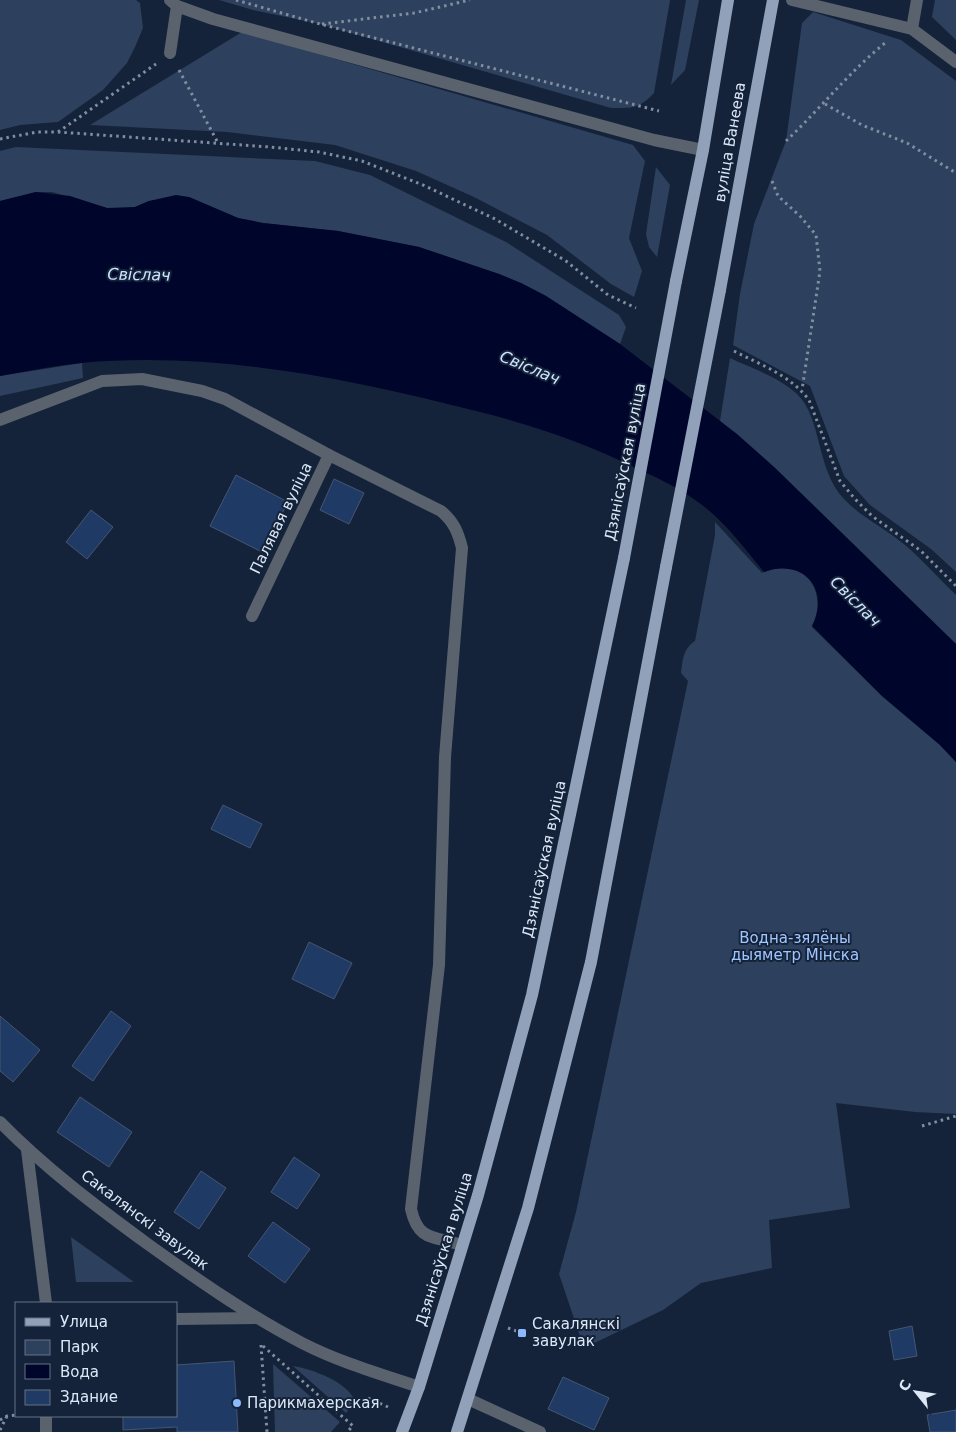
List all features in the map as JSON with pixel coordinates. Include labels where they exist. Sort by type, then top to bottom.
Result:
[{"type":"main road","name":"вуліца Ванеева","points":[[676,281],[703,150],[728,0]]},
{"type":"main road","name":"вуліца Ванеева","points":[[468,1399],[528,1208],[591,962],[720,290],[773,0]]},
{"type":"main road","name":"Дзянісаўская вуліца","points":[[402,1432],[419,1387],[478,1195],[532,995],[624,558],[676,281]]},
{"type":"main road","points":[[457,1432],[468,1399]]},
{"type":"street","points":[[792,0],[912,29],[956,62]]},
{"type":"street","points":[[912,29],[917,0]]},
{"type":"street","points":[[170,53],[174,3],[213,19],[644,138],[703,150]]},
{"type":"street","name":"Палявая вуліца","points":[[0,420],[102,381],[142,379],[202,391],[225,399],[329,455],[252,616]]},
{"type":"street","points":[[329,455],[441,511],[450,519],[458,531],[462,548],[446,757],[439,965],[411,1208],[415,1224],[421,1233],[462,1245]]},
{"type":"street","name":"Сакалянскі завулак","points":[[0,1122],[27,1150],[114,1220],[183,1270],[257,1318],[327,1354],[419,1387]]},
{"type":"street","points":[[27,1150],[46,1302]]},
{"type":"street","points":[[178,1318],[257,1318]]},
{"type":"street","points":[[468,1399],[540,1432]]},
{"type":"street","points":[[46,1417],[46,1432]]},
{"type":"path","points":[[236,0],[320,24],[658,112]]},
{"type":"path","points":[[320,24],[414,13],[470,0]]},
{"type":"path","points":[[786,141],[825,104],[864,60],[890,38],[912,29]]},
{"type":"path","points":[[58,132],[170,53],[218,143]]},
{"type":"path","points":[[825,104],[862,125],[907,143],[956,173]]},
{"type":"path","points":[[0,139],[37,132],[58,132],[319,152],[362,161],[495,219],[566,261],[608,295],[636,308]]},
{"type":"path","points":[[772,181],[778,196],[800,216],[816,235],[820,271],[802,390]]},
{"type":"path","points":[[734,351],[785,377],[802,390],[809,400],[840,481],[872,516],[921,551],[956,586]]},
{"type":"path","points":[[922,1126],[956,1116]]},
{"type":"path","points":[[257,1318],[261,1344],[267,1432]]},
{"type":"path","points":[[261,1344],[353,1426],[347,1432]]},
{"type":"path","points":[[368,1398],[388,1407]]},
{"type":"path","points":[[0,1420],[7,1416],[15,1415]]},
{"type":"path","points":[[0,1430],[7,1416]]},
{"type":"green space","points":[[0,0],[136,0],[140,3],[143,28],[127,63],[103,90],[58,122],[20,125],[0,130]]},
{"type":"green space","points":[[219,0],[670,0],[654,93],[639,105],[611,108],[320,24],[253,10]]},
{"type":"green space","points":[[686,0],[699,0],[685,70],[671,85]]},
{"type":"green space","points":[[935,0],[956,0],[956,40],[932,17]]},
{"type":"green space","points":[[813,12],[901,40],[956,81],[956,572],[931,549],[870,505],[844,476],[810,386],[733,345],[740,294],[754,224],[786,141],[802,23]]},
{"type":"green space","points":[[242,32],[633,145],[645,161],[629,238],[642,271],[634,297],[611,284],[547,235],[474,197],[416,171],[335,145],[227,132],[90,125]]},
{"type":"green space","points":[[16,147],[315,161],[370,175],[506,242],[619,315],[626,327],[620,344],[546,296],[499,274],[419,247],[338,231],[263,223],[238,218],[189,197],[149,201],[135,207],[121,209],[107,208],[52,192],[36,192],[0,201],[0,151]]},
{"type":"green space","points":[[656,167],[670,185],[657,257],[649,247],[646,234]]},
{"type":"green space","points":[[730,358],[765,373],[797,394],[811,416],[828,474],[844,499],[858,512],[905,545],[956,595],[956,644],[774,467],[720,421]]},
{"type":"green space","points":[[82,363],[83,378],[0,396],[0,376]]},
{"type":"green space","name":"Водна-зялёны дыяметр Мінска","points":[[715,522],[762,573],[776,568],[789,568],[800,572],[808,579],[814,588],[817,600],[817,613],[812,627],[882,696],[940,745],[956,762],[956,1114],[915,1112],[836,1103],[850,1208],[769,1220],[772,1268],[701,1283],[663,1310],[584,1348],[559,1274],[576,1212],[688,681],[681,673],[682,663],[688,647],[695,641],[715,535]]},
{"type":"green space","points":[[71,1237],[134,1282],[76,1282]]},
{"type":"green space","points":[[273,1364],[340,1422],[331,1432],[275,1432]]},
{"type":"green space","points":[[293,1366],[319,1373],[337,1382],[351,1394],[355,1401],[346,1413]]},
{"type":"water","name":"Свіслач","points":[[36,192],[70,196],[107,208],[135,207],[149,201],[176,195],[189,197],[238,218],[263,223],[338,231],[419,247],[499,274],[546,296],[620,344],[737,434],[774,467],[956,644],[956,762],[940,745],[882,696],[812,626],[817,612],[818,600],[810,580],[801,573],[791,569],[764,572],[729,530],[698,502],[656,477],[579,443],[497,416],[428,399],[330,378],[231,364],[131,360],[71,364],[0,376],[0,201]]},
{"type":"building","points":[[236,475],[288,502],[262,552],[210,526]]},
{"type":"building","points":[[334,479],[364,493],[349,524],[320,510]]},
{"type":"building","points":[[91,510],[113,527],[87,559],[66,542]]},
{"type":"building","points":[[223,805],[262,824],[250,848],[211,829]]},
{"type":"building","points":[[309,942],[352,963],[334,999],[292,979]]},
{"type":"building","points":[[111,1011],[131,1026],[93,1081],[72,1066]]},
{"type":"building","points":[[0,1016],[40,1050],[13,1082],[0,1071]]},
{"type":"building","points":[[80,1097],[132,1132],[109,1167],[57,1132]]},
{"type":"building","points":[[294,1157],[320,1175],[297,1209],[271,1192]]},
{"type":"building","points":[[201,1171],[226,1188],[199,1229],[174,1212]]},
{"type":"building","points":[[273,1222],[310,1249],[285,1283],[248,1256]]},
{"type":"building","points":[[912,1326],[917,1356],[894,1360],[889,1331]]},
{"type":"building","points":[[234,1361],[238,1432],[177,1432],[177,1427],[123,1430],[123,1417],[178,1417],[178,1365]]},
{"type":"building","points":[[563,1377],[609,1398],[594,1430],[548,1409]]},
{"type":"building","points":[[956,1410],[956,1432],[930,1432],[927,1415]]},
{"type":"place","name":"Сакалянскі завулак","points":[[522,1333]]},
{"type":"place","name":"Парикмахерская","points":[[237,1403]]}]
